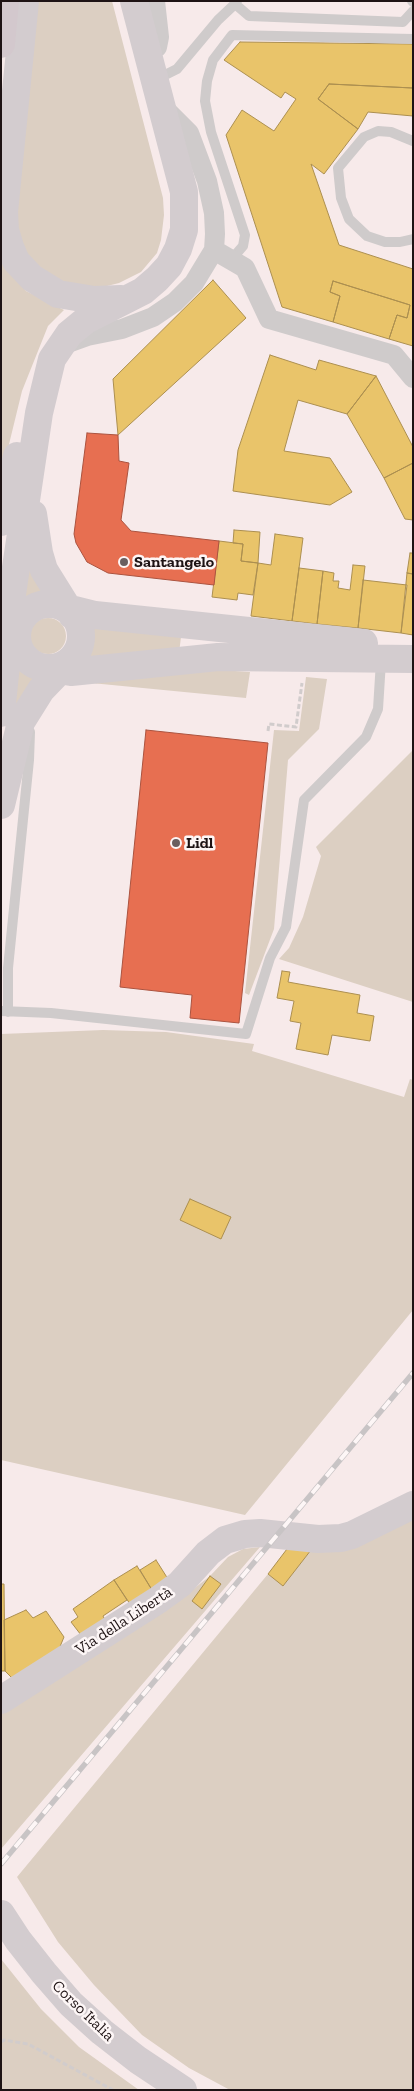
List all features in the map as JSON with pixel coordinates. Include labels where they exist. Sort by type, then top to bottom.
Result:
[{"type":"main road","points":[[1,44],[5,1]]},
{"type":"main road","points":[[25,1],[4,212],[5,230],[10,247],[16,261],[32,278],[58,294],[94,300],[130,298]]},
{"type":"main road","points":[[1,522],[26,413],[40,378],[56,352],[69,334],[91,317],[143,291],[169,266],[184,230],[184,192],[134,1]]},
{"type":"main road","points":[[56,352],[39,413],[10,602],[17,627],[18,646],[24,657],[34,665],[58,666],[71,672],[218,657],[413,659]]},
{"type":"main road","points":[[1,805],[21,722],[31,704],[58,666],[78,650],[81,637],[79,625],[44,570],[38,554],[33,527],[30,475]]},
{"type":"main road","points":[[1,713],[4,671],[10,640],[28,612],[38,606],[51,604],[68,610],[95,615],[413,649]]},
{"type":"main road","name":"Via della Libertà","points":[[1,1700],[163,1597],[180,1584],[208,1553],[225,1540],[245,1534],[260,1533],[318,1539],[341,1538],[352,1535],[413,1505]]},
{"type":"main road","name":"Corso Italia","points":[[1,1914],[44,1973],[71,2004],[102,2032],[138,2060],[183,2090]]},
{"type":"street","points":[[146,52],[157,47],[159,37],[155,1]]},
{"type":"street","points":[[56,352],[87,336],[122,329],[153,317],[175,302],[194,283],[214,250],[214,213],[207,181],[188,134],[157,93]]},
{"type":"street","points":[[214,250],[245,268],[269,319],[394,355],[413,378]]},
{"type":"lane","points":[[157,93],[218,20],[236,2],[249,16],[403,22],[413,11]]},
{"type":"lane","points":[[231,260],[243,246],[244,235],[211,132],[205,102],[207,81],[213,60],[232,35],[413,39]]},
{"type":"lane","points":[[413,141],[391,132],[378,131],[364,137],[338,168],[341,198],[348,219],[367,236],[385,242],[400,242],[413,239]]},
{"type":"lane","points":[[31,704],[29,760],[5,1012],[51,1014],[246,1034],[270,958],[286,927],[304,800],[366,737],[378,709],[381,660]]},
{"type":"path","points":[[268,731],[269,724],[296,727],[302,682]]},
{"type":"path","points":[[1,2042],[4,2040],[28,2044],[113,2090]]},
{"type":"shaded area","points":[[34,1],[112,1],[163,198],[164,215],[161,240],[157,253],[141,272],[119,283],[95,289],[49,280],[18,243],[13,212]]},
{"type":"shaded area","points":[[1,250],[15,276],[26,291],[64,310],[48,326],[22,391],[1,477]]},
{"type":"shaded area","points":[[27,558],[48,594],[38,594],[19,605]]},
{"type":"shaded area","points":[[48,618],[55,619],[61,623],[65,629],[65,643],[61,649],[55,653],[48,654],[41,653],[35,649],[31,643],[30,636],[31,629],[35,623],[41,619]]},
{"type":"shaded area","points":[[93,626],[181,637],[179,653],[87,662],[94,634]]},
{"type":"shaded area","points":[[14,666],[28,675],[36,677],[10,714]]},
{"type":"shaded area","points":[[220,670],[250,672],[246,698],[81,682]]},
{"type":"shaded area","points":[[306,677],[327,679],[319,729],[288,760],[274,929],[249,995],[245,993],[274,730],[299,731]]},
{"type":"shaded area","points":[[413,750],[413,1002],[279,959],[289,948],[303,917],[321,856],[316,847]]},
{"type":"shaded area","points":[[103,1030],[166,1032],[254,1044],[252,1051],[404,1097],[410,1079],[413,1080],[413,1310],[245,1515],[1,1460],[1,1034]]},
{"type":"shaded area","points":[[413,1519],[413,2090],[230,2090],[189,2068],[142,2035],[94,1985],[58,1942],[17,1877],[268,1574],[283,1585],[311,1550]]},
{"type":"shaded area","points":[[260,1547],[1,1849],[1,1713],[164,1612],[210,1576],[228,1557],[243,1549]]},
{"type":"shaded area","points":[[1,1959],[41,2009],[79,2047],[139,2090],[1,2090]]},
{"type":"building: Abitazioni","points":[[240,42],[413,44],[413,88],[329,84],[318,99],[358,129],[324,174],[311,164],[339,245],[413,269],[413,346],[389,339],[397,315],[407,318],[410,305],[333,281],[330,292],[340,296],[333,322],[282,307],[226,135],[242,110],[274,131],[296,99],[285,92],[281,98],[224,60]]},
{"type":"building: Abitazioni","points":[[329,84],[413,88],[413,116],[368,112],[358,129],[318,99]]},
{"type":"building: Abitazioni","points":[[213,280],[246,318],[118,435],[113,379]]},
{"type":"building: Abitazioni","points":[[333,281],[410,305],[407,318],[397,315],[389,339],[333,322],[340,296],[330,292]]},
{"type":"building: Abitazioni","points":[[270,355],[316,370],[319,360],[376,376],[347,414],[298,400],[284,451],[330,458],[352,492],[330,505],[233,491],[238,450]]},
{"type":"building: Abitazioni","points":[[376,376],[413,447],[413,463],[384,478],[347,414]]},
{"type":"building: Abitazioni","points":[[413,463],[413,520],[405,519],[384,478]]},
{"type":"building: Abitazioni","points":[[234,530],[260,532],[258,563],[241,561],[243,544],[233,543]]},
{"type":"building: Abitazioni","points":[[275,534],[303,538],[292,621],[251,616],[258,563],[271,565]]},
{"type":"building: Abitazioni","points":[[219,541],[243,544],[241,561],[258,563],[253,595],[238,593],[237,600],[212,597]]},
{"type":"building: Abitazioni","points":[[410,553],[413,553],[413,574],[407,573]]},
{"type":"building: Abitazioni","points":[[353,565],[365,566],[358,628],[317,624],[323,571],[334,573],[333,581],[339,581],[338,588],[350,590]]},
{"type":"building: Abitazioni","points":[[299,568],[323,571],[317,624],[292,621]]},
{"type":"building: Abitazioni","points":[[407,573],[413,574],[413,635],[401,633]]},
{"type":"building: Abitazioni","points":[[363,580],[407,585],[401,633],[358,628]]},
{"type":"building: Abitazioni","points":[[282,971],[290,972],[288,982],[360,995],[357,1013],[374,1016],[370,1041],[332,1035],[328,1055],[296,1049],[301,1023],[290,1021],[294,1001],[277,998]]},
{"type":"building: Abitazioni","points":[[190,1199],[231,1217],[221,1239],[180,1220]]},
{"type":"building: Abitazioni","points":[[287,1549],[311,1550],[283,1586],[268,1574]]},
{"type":"building: Abitazioni","points":[[156,1560],[168,1579],[152,1590],[140,1570]]},
{"type":"building: Abitazioni","points":[[137,1566],[152,1590],[130,1604],[114,1580]]},
{"type":"building: Abitazioni","points":[[210,1576],[221,1584],[202,1609],[192,1601]]},
{"type":"building: Abitazioni","points":[[114,1580],[127,1600],[103,1616],[105,1620],[81,1635],[71,1622],[78,1617],[73,1609]]},
{"type":"building: Abitazioni","points":[[1,1584],[4,1584],[5,1671],[1,1671]]},
{"type":"building: Abitazioni","points":[[26,1610],[33,1618],[46,1611],[64,1637],[59,1649],[12,1678],[5,1671],[4,1620]]},
{"type":"building: Negozi","points":[[87,433],[118,435],[119,461],[129,463],[121,520],[131,531],[219,541],[214,585],[108,573],[87,562],[76,543],[74,534]]},
{"type":"building: Negozi","points":[[146,730],[268,743],[239,1023],[190,1018],[192,995],[120,987]]},
{"type":"railway","points":[[1,1864],[413,1373]]},
{"type":"place","name":"Santangelo","points":[[124,562]]},
{"type":"place","name":"Lidl","points":[[176,843]]}]
